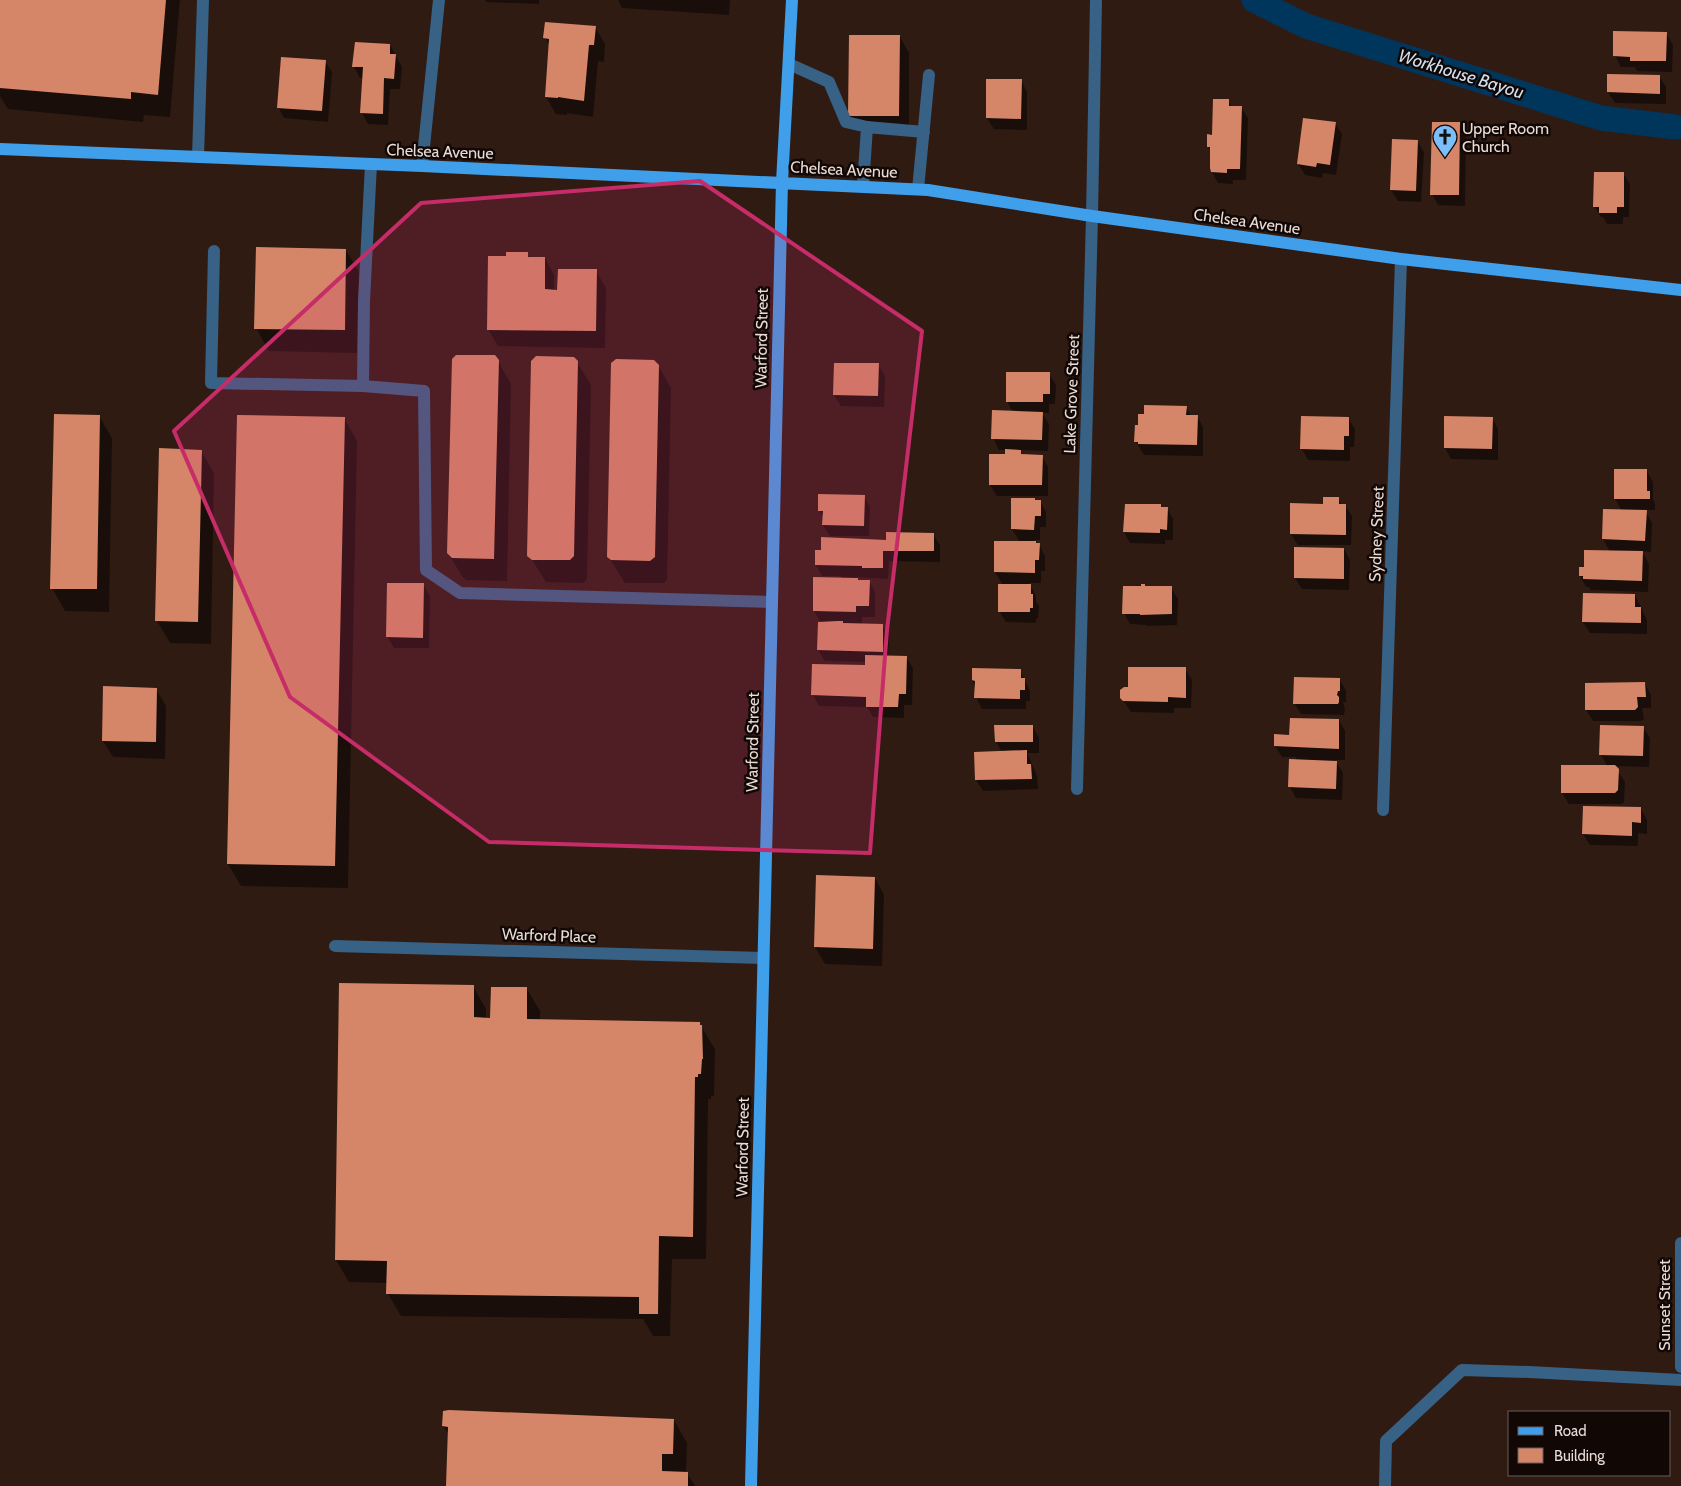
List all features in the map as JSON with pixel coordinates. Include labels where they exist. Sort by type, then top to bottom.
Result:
[{"type":"main road","name":"Warford Street","points":[[751,1486],[782,182],[792,0]]},
{"type":"main road","name":"Chelsea Avenue","points":[[0,149],[782,182],[918,190],[1401,259],[1681,290]]},
{"type":"street","points":[[198,157],[203,0]]},
{"type":"street","points":[[422,166],[439,0]]},
{"type":"street","name":"Lake Grove Street","points":[[1077,789],[1096,0]]},
{"type":"street","points":[[788,64],[829,82],[846,122],[867,127],[924,132]]},
{"type":"street","points":[[918,190],[929,74]]},
{"type":"street","points":[[863,186],[867,127]]},
{"type":"street","points":[[363,386],[364,300],[371,164]]},
{"type":"street","points":[[214,251],[211,383],[363,386],[424,391],[426,570],[460,593],[772,602]]},
{"type":"street","name":"Sydney Street","points":[[1384,810],[1401,259]]},
{"type":"street","name":"Warford Place","points":[[335,946],[763,958]]},
{"type":"street","name":"Sunset Street","points":[[1681,1243],[1681,1371]]},
{"type":"street","points":[[1385,1486],[1386,1441],[1462,1370],[1530,1372],[1681,1371]]},
{"type":"highlighted area","points":[[700,181],[922,331],[887,630],[870,853],[489,842],[290,697],[174,431],[421,203]]},
{"type":"building","points":[[0,0],[166,0],[158,95],[131,92],[131,99],[0,88]]},
{"type":"building","points":[[545,22],[596,26],[594,45],[589,45],[584,101],[545,97],[549,39],[543,38]]},
{"type":"building","points":[[1613,31],[1667,32],[1666,61],[1630,61],[1630,57],[1613,56]]},
{"type":"building","points":[[849,35],[900,35],[899,116],[848,116]]},
{"type":"building","points":[[355,42],[390,44],[390,54],[396,54],[394,79],[384,78],[383,114],[360,113],[363,67],[352,67]]},
{"type":"building","points":[[281,57],[326,60],[322,111],[277,108]]},
{"type":"building","points":[[1607,74],[1660,75],[1660,94],[1607,92]]},
{"type":"building","points":[[986,79],[1022,79],[1021,119],[986,118]]},
{"type":"building","points":[[1213,99],[1229,99],[1229,106],[1242,106],[1240,169],[1227,169],[1227,173],[1211,172],[1210,168],[1210,147],[1207,147],[1207,134],[1212,135]]},
{"type":"building","points":[[1303,118],[1336,122],[1330,165],[1317,163],[1316,167],[1297,164]]},
{"type":"building","name":"Upper Room Church","points":[[1432,122],[1460,122],[1459,195],[1430,195]]},
{"type":"building","points":[[1392,139],[1418,140],[1416,191],[1390,190]]},
{"type":"building","points":[[1594,172],[1624,172],[1624,207],[1617,207],[1617,213],[1599,213],[1599,207],[1593,207]]},
{"type":"building","points":[[256,247],[346,249],[345,330],[254,329]]},
{"type":"building","points":[[506,252],[528,252],[528,257],[545,257],[545,289],[557,290],[558,269],[597,269],[596,331],[487,330],[488,256],[506,256]]},
{"type":"building","points":[[456,355],[495,355],[499,360],[494,559],[452,558],[447,553],[452,359]]},
{"type":"building","points":[[536,356],[574,357],[578,361],[574,556],[570,560],[532,560],[527,556],[531,361]]},
{"type":"building","points":[[616,359],[654,360],[659,365],[655,557],[650,561],[611,560],[607,557],[611,363]]},
{"type":"building","points":[[834,363],[879,363],[878,396],[833,395]]},
{"type":"building","points":[[1006,372],[1050,372],[1050,394],[1043,394],[1043,402],[1006,402]]},
{"type":"building","points":[[1144,405],[1187,406],[1186,415],[1198,415],[1197,445],[1138,444],[1138,442],[1134,442],[1135,425],[1138,425],[1138,414],[1144,414]]},
{"type":"building","points":[[992,410],[1043,412],[1042,440],[991,439]]},
{"type":"building","points":[[54,414],[100,415],[97,589],[50,589]]},
{"type":"building","points":[[237,415],[345,417],[335,866],[227,864]]},
{"type":"building","points":[[1301,416],[1349,417],[1349,436],[1344,436],[1344,450],[1300,449]]},
{"type":"building","points":[[1444,416],[1493,417],[1492,449],[1444,448]]},
{"type":"building","points":[[159,448],[202,450],[198,622],[155,621]]},
{"type":"building","points":[[1005,449],[1021,450],[1021,454],[1043,455],[1042,485],[989,485],[989,454],[1005,454]]},
{"type":"building","points":[[1614,469],[1647,469],[1647,491],[1650,491],[1650,499],[1614,499]]},
{"type":"building","points":[[818,494],[865,495],[864,526],[822,525],[823,511],[818,511]]},
{"type":"building","points":[[1323,497],[1339,497],[1339,504],[1346,504],[1346,535],[1290,534],[1290,503],[1323,504]]},
{"type":"building","points":[[1011,498],[1035,498],[1035,500],[1041,500],[1041,516],[1035,516],[1034,530],[1011,529]]},
{"type":"building","points":[[1125,504],[1161,504],[1161,507],[1168,507],[1167,530],[1160,529],[1160,533],[1123,532]]},
{"type":"building","points":[[1603,509],[1647,510],[1645,541],[1602,539]]},
{"type":"building","points":[[886,532],[934,533],[934,551],[883,551],[883,568],[815,565],[815,550],[821,550],[821,537],[886,540]]},
{"type":"building","points":[[994,541],[1036,541],[1036,543],[1040,543],[1039,560],[1035,560],[1035,573],[994,572]]},
{"type":"building","points":[[1294,547],[1344,548],[1344,579],[1294,578]]},
{"type":"building","points":[[1584,550],[1643,551],[1642,581],[1583,579],[1583,576],[1579,576],[1579,567],[1584,567]]},
{"type":"building","points":[[813,577],[870,580],[869,606],[856,606],[856,612],[813,611]]},
{"type":"building","points":[[387,583],[424,583],[423,638],[386,637]]},
{"type":"building","points":[[998,584],[1031,584],[1033,608],[1030,608],[1030,612],[998,612]]},
{"type":"building","points":[[1141,584],[1145,584],[1145,586],[1172,586],[1172,614],[1122,614],[1123,586],[1141,586]]},
{"type":"building","points":[[1583,593],[1635,594],[1635,607],[1641,607],[1641,623],[1582,622]]},
{"type":"building","points":[[843,621],[843,623],[883,624],[883,652],[817,650],[818,622]]},
{"type":"building","points":[[865,655],[907,656],[906,694],[899,694],[898,707],[866,707],[866,697],[811,695],[812,664],[865,665]]},
{"type":"building","points":[[1128,667],[1186,667],[1186,698],[1168,697],[1168,702],[1123,701],[1120,698],[1120,690],[1128,687]]},
{"type":"building","points":[[972,668],[1021,669],[1021,678],[1025,678],[1025,690],[1020,690],[1020,699],[974,698],[975,681],[972,680]]},
{"type":"building","points":[[1294,677],[1340,678],[1340,691],[1338,691],[1337,695],[1339,697],[1338,704],[1293,704]]},
{"type":"building","points":[[1645,682],[1646,697],[1637,697],[1638,707],[1635,710],[1585,710],[1585,683]]},
{"type":"building","points":[[103,686],[157,688],[156,742],[102,741]]},
{"type":"building","points":[[1290,718],[1339,719],[1339,749],[1274,746],[1274,734],[1289,735]]},
{"type":"building","points":[[994,725],[1033,725],[1033,742],[995,742]]},
{"type":"building","points":[[1600,725],[1644,726],[1643,756],[1599,755]]},
{"type":"building","points":[[1027,750],[1027,764],[1031,764],[1032,779],[975,780],[974,752]]},
{"type":"building","points":[[1289,759],[1337,761],[1336,789],[1288,787]]},
{"type":"building","points":[[1561,765],[1615,765],[1619,769],[1618,790],[1615,793],[1561,793]]},
{"type":"building","points":[[1583,806],[1641,807],[1641,823],[1632,822],[1632,836],[1582,834]]},
{"type":"building","points":[[816,875],[875,877],[873,949],[814,947]]},
{"type":"building","points":[[339,983],[474,985],[474,1017],[490,1018],[491,987],[527,987],[527,1019],[700,1022],[700,1025],[702,1025],[703,1059],[701,1074],[695,1077],[693,1237],[659,1236],[658,1314],[639,1314],[639,1297],[386,1294],[387,1261],[335,1260]]},
{"type":"building","points":[[443,1411],[674,1419],[673,1454],[662,1454],[662,1471],[688,1472],[688,1486],[446,1486],[448,1427],[442,1426]]},
{"type":"waterway","name":"Workhouse Bayou","points":[[1254,0],[1306,26],[1601,118],[1675,127]]},
{"type":"place","name":"Upper Room Church","points":[[1445,158]]}]
